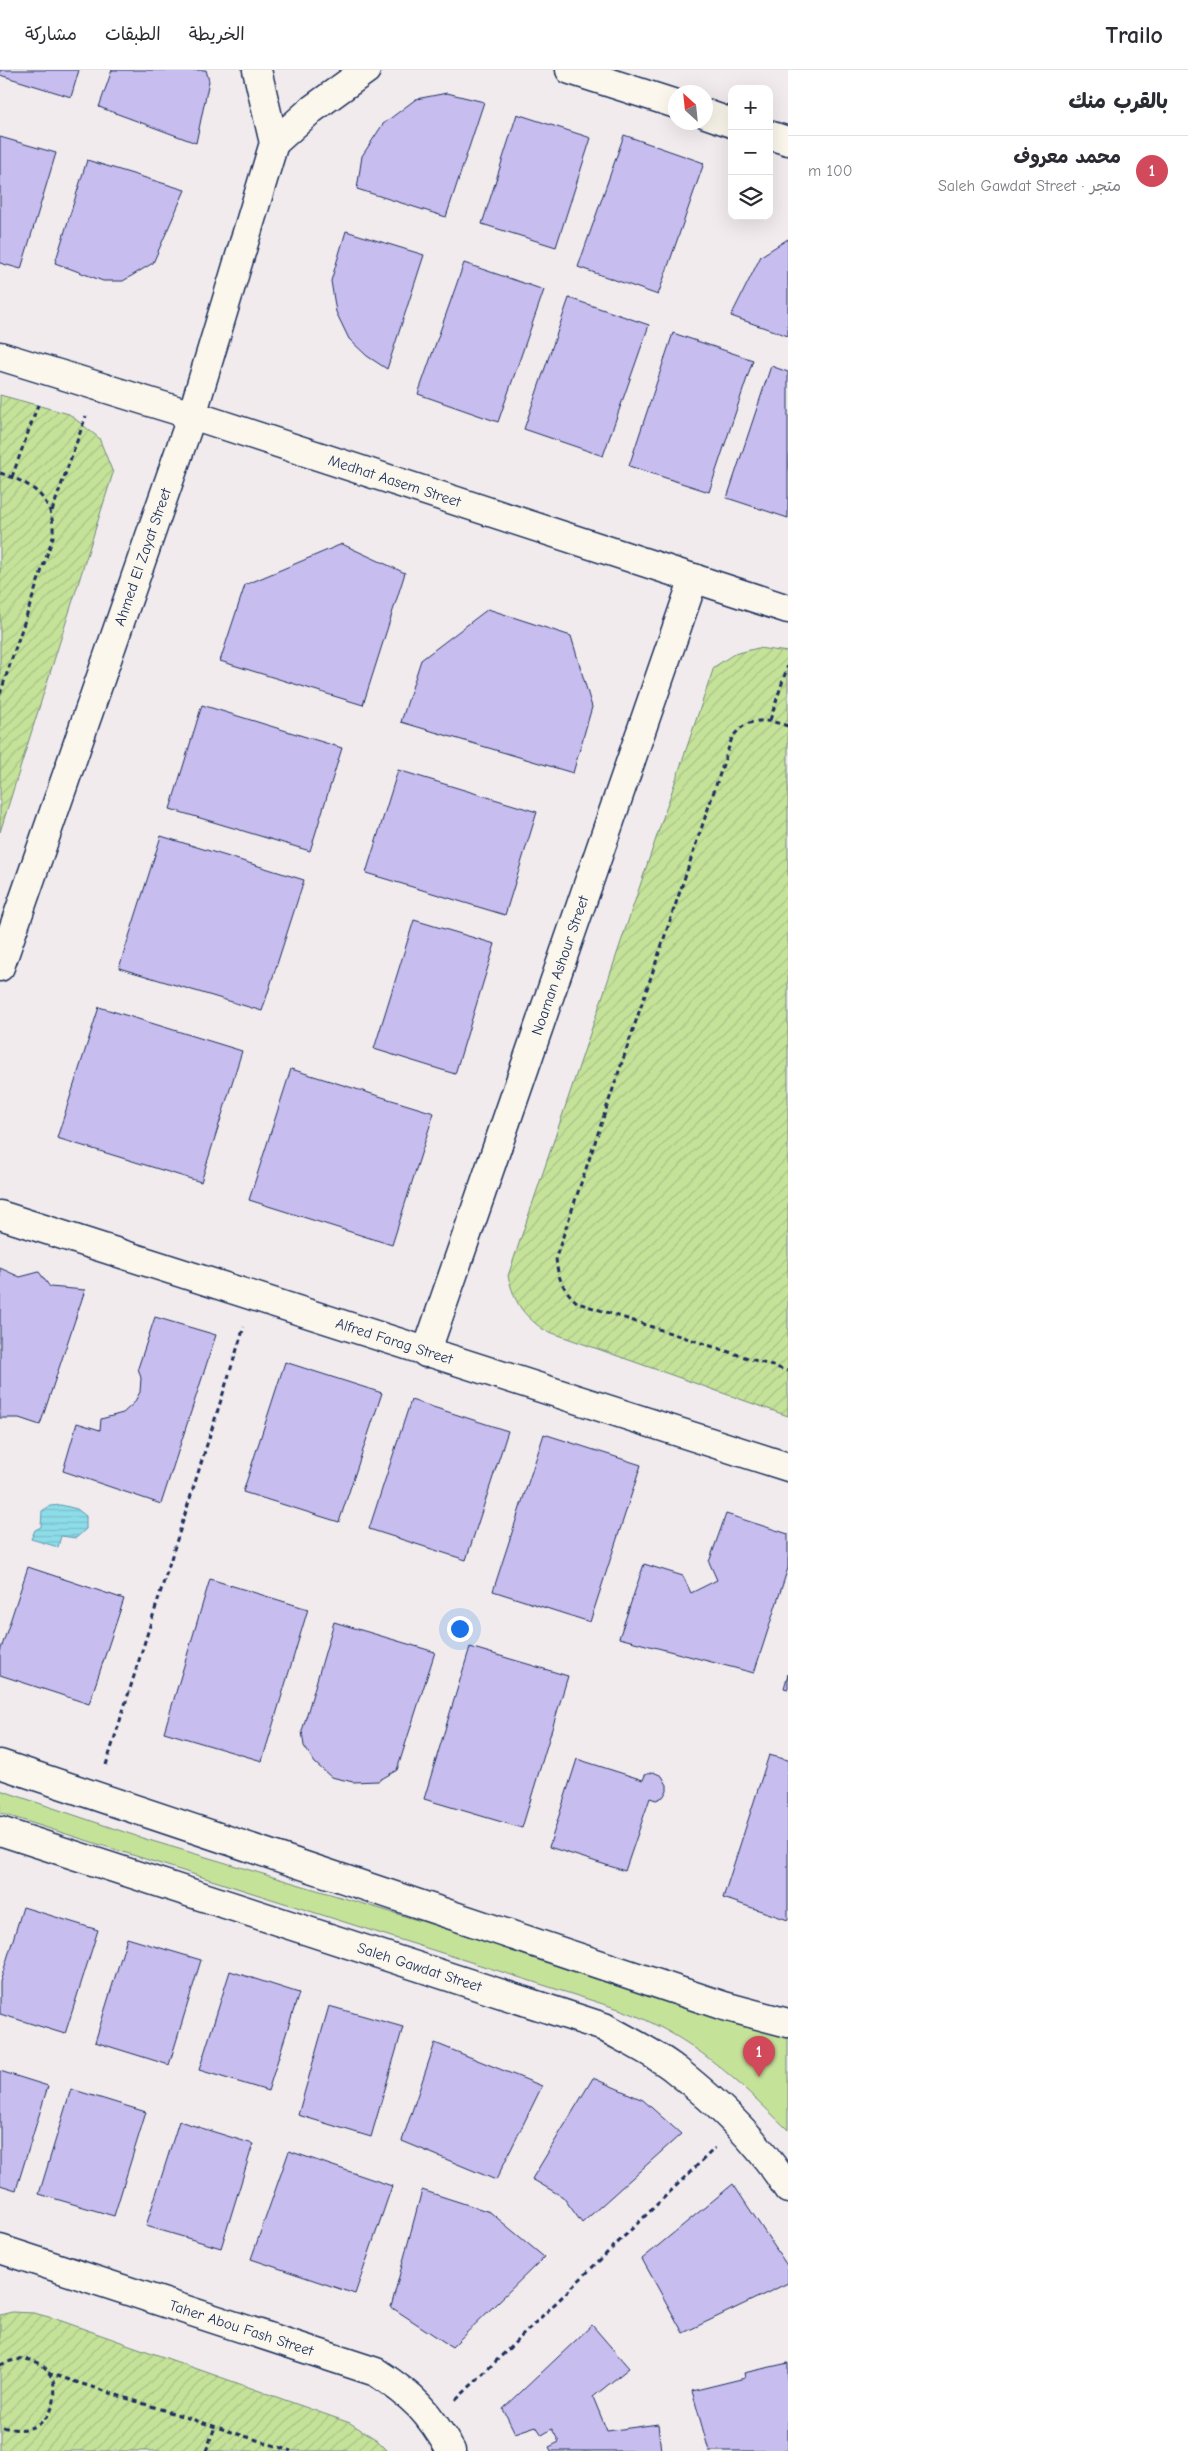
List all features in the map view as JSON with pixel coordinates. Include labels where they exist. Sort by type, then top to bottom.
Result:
[{"type":"street","name":"Ahmed El Zayat Street","points":[[0,967],[192,415],[274,143],[257,70]]},
{"type":"street","points":[[274,143],[311,110],[366,70]]},
{"type":"street","points":[[570,70],[668,101]]},
{"type":"street","points":[[713,116],[728,122]]},
{"type":"street","points":[[773,136],[788,141]]},
{"type":"street","name":"Medhat Aasem Street","points":[[0,356],[192,415],[788,609]]},
{"type":"street","name":"Noaman Ashour Street","points":[[426,1353],[694,578]]},
{"type":"street","name":"Alfred Farag Street","points":[[0,1215],[426,1353],[788,1467]]},
{"type":"street","points":[[0,1764],[724,2006],[788,2023]]},
{"type":"street","name":"Saleh Gawdat Street","points":[[0,1831],[604,2027],[675,2069],[738,2126],[779,2174],[788,2189]]},
{"type":"street","name":"Taher Abou Fash Street","points":[[1,2250],[376,2372],[408,2393],[434,2422],[451,2451]]},
{"type":"path","points":[[12,477],[51,371]]},
{"type":"path","points":[[0,694],[53,537],[52,512],[97,386]]},
{"type":"path","points":[[0,473],[12,477],[37,491],[46,500],[52,512]]},
{"type":"path","points":[[770,720],[788,665]]},
{"type":"path","points":[[788,726],[770,720],[752,721],[737,730],[732,738],[556,1257],[561,1282],[568,1294],[578,1302],[788,1372]]},
{"type":"path","points":[[97,1796],[253,1297]]},
{"type":"path","points":[[434,2422],[738,2126]]},
{"type":"path","points":[[0,2365],[17,2359],[35,2362],[48,2373],[291,2451]]},
{"type":"path","points":[[0,2426],[13,2432],[31,2430],[46,2421],[55,2406],[56,2389],[48,2373]]},
{"type":"path","points":[[206,2451],[215,2426]]},
{"type":"green space","points":[[0,395],[69,414],[99,438],[113,473],[0,832]]},
{"type":"green space","points":[[758,648],[788,652],[788,1416],[544,1330],[524,1313],[520,1307],[508,1276],[714,667],[734,654]]},
{"type":"green space","points":[[0,1790],[142,1838],[421,1921],[788,2038],[788,2130],[731,2076],[692,2046],[647,2021],[622,2010],[0,1813]]},
{"type":"green space","points":[[12,2312],[34,2313],[56,2319],[350,2423],[377,2440],[388,2451],[0,2451],[0,2315]]},
{"type":"water","points":[[61,1505],[77,1509],[86,1516],[86,1529],[76,1538],[61,1536],[58,1547],[31,1539],[35,1530],[41,1527],[42,1511],[50,1506]]},
{"type":"building","points":[[0,70],[79,70],[71,97],[0,75]]},
{"type":"building","points":[[112,70],[206,70],[209,81],[196,143],[99,107]]},
{"type":"building","points":[[447,93],[484,102],[446,217],[357,189],[362,156],[383,124],[416,99]]},
{"type":"building","points":[[517,114],[591,138],[556,247],[482,224]]},
{"type":"building","points":[[624,135],[704,163],[658,295],[578,267]]},
{"type":"building","points":[[0,137],[56,153],[21,269],[0,263]]},
{"type":"building","points":[[87,160],[185,190],[153,263],[123,281],[103,281],[55,263]]},
{"type":"building","points":[[346,231],[424,255],[387,369],[367,356],[349,339],[336,312],[331,281]]},
{"type":"building","points":[[788,239],[788,336],[731,316],[761,256]]},
{"type":"building","points":[[464,263],[544,290],[498,422],[418,394]]},
{"type":"building","points":[[569,298],[649,325],[603,456],[524,429]]},
{"type":"building","points":[[673,333],[753,360],[709,492],[629,466]]},
{"type":"building","points":[[771,366],[788,372],[788,518],[727,498]]},
{"type":"building","points":[[342,544],[405,573],[363,705],[220,661],[245,585]]},
{"type":"building","points":[[488,609],[571,636],[592,707],[573,773],[401,722],[421,660]]},
{"type":"building","points":[[202,705],[342,748],[310,851],[170,809]]},
{"type":"building","points":[[398,770],[537,812],[505,915],[366,873]]},
{"type":"building","points":[[161,836],[304,880],[262,1011],[119,968]]},
{"type":"building","points":[[414,920],[495,944],[455,1074],[374,1049]]},
{"type":"building","points":[[99,1007],[242,1051],[201,1182],[57,1138]]},
{"type":"building","points":[[291,1069],[434,1113],[392,1245],[249,1200]]},
{"type":"building","points":[[0,1268],[20,1277],[39,1272],[50,1287],[85,1290],[40,1425],[19,1418],[0,1418]]},
{"type":"building","points":[[155,1317],[216,1335],[161,1504],[63,1471],[77,1423],[100,1430],[101,1419],[123,1413],[134,1403],[140,1392],[141,1378],[138,1368]]},
{"type":"building","points":[[285,1362],[382,1393],[339,1522],[243,1492]]},
{"type":"building","points":[[411,1400],[508,1431],[466,1560],[369,1529]]},
{"type":"building","points":[[544,1434],[641,1465],[590,1622],[493,1591]]},
{"type":"building","points":[[726,1514],[788,1534],[788,1568],[754,1673],[619,1638],[644,1564],[683,1576],[691,1593],[717,1580],[709,1562]]},
{"type":"building","points":[[28,1567],[124,1599],[89,1704],[0,1675],[0,1652]]},
{"type":"building","points":[[210,1579],[308,1609],[262,1761],[164,1732]]},
{"type":"building","points":[[334,1622],[435,1652],[397,1770],[378,1781],[353,1782],[331,1777],[315,1763],[304,1746],[302,1731]]},
{"type":"building","points":[[470,1647],[568,1676],[522,1828],[424,1799]]},
{"type":"building","points":[[788,1674],[788,1689],[784,1688]]},
{"type":"building","points":[[769,1755],[788,1760],[788,1920],[723,1898]]},
{"type":"building","points":[[577,1759],[643,1780],[645,1775],[653,1772],[662,1776],[667,1785],[667,1791],[663,1797],[656,1800],[650,1798],[625,1871],[549,1847]]},
{"type":"building","points":[[23,1907],[98,1930],[65,2034],[0,2014],[0,1982]]},
{"type":"building","points":[[127,1938],[201,1960],[169,2065],[95,2042]]},
{"type":"building","points":[[230,1971],[299,1993],[268,2091],[199,2070]]},
{"type":"building","points":[[329,2006],[403,2027],[371,2137],[298,2115]]},
{"type":"building","points":[[435,2043],[542,2086],[496,2180],[402,2141]]},
{"type":"building","points":[[0,2071],[48,2086],[16,2190],[0,2185]]},
{"type":"building","points":[[593,2078],[643,2100],[681,2134],[582,2223],[563,2197],[532,2179]]},
{"type":"building","points":[[71,2089],[146,2112],[114,2216],[39,2194]]},
{"type":"building","points":[[179,2121],[253,2144],[221,2248],[146,2226]]},
{"type":"building","points":[[289,2151],[392,2186],[355,2294],[251,2259]]},
{"type":"building","points":[[733,2184],[788,2267],[788,2283],[683,2333],[642,2259]]},
{"type":"building","points":[[422,2190],[490,2212],[544,2257],[452,2347],[391,2307]]},
{"type":"building","points":[[592,2325],[629,2368],[593,2397],[607,2431],[658,2424],[661,2451],[551,2451],[549,2447],[559,2442],[552,2429],[542,2435],[536,2426],[515,2433],[503,2409]]},
{"type":"building","points":[[788,2363],[788,2451],[709,2451],[692,2391],[745,2378],[744,2373]]},
{"type":"place","name":"محمد معروف","points":[[759,2077]]}]
